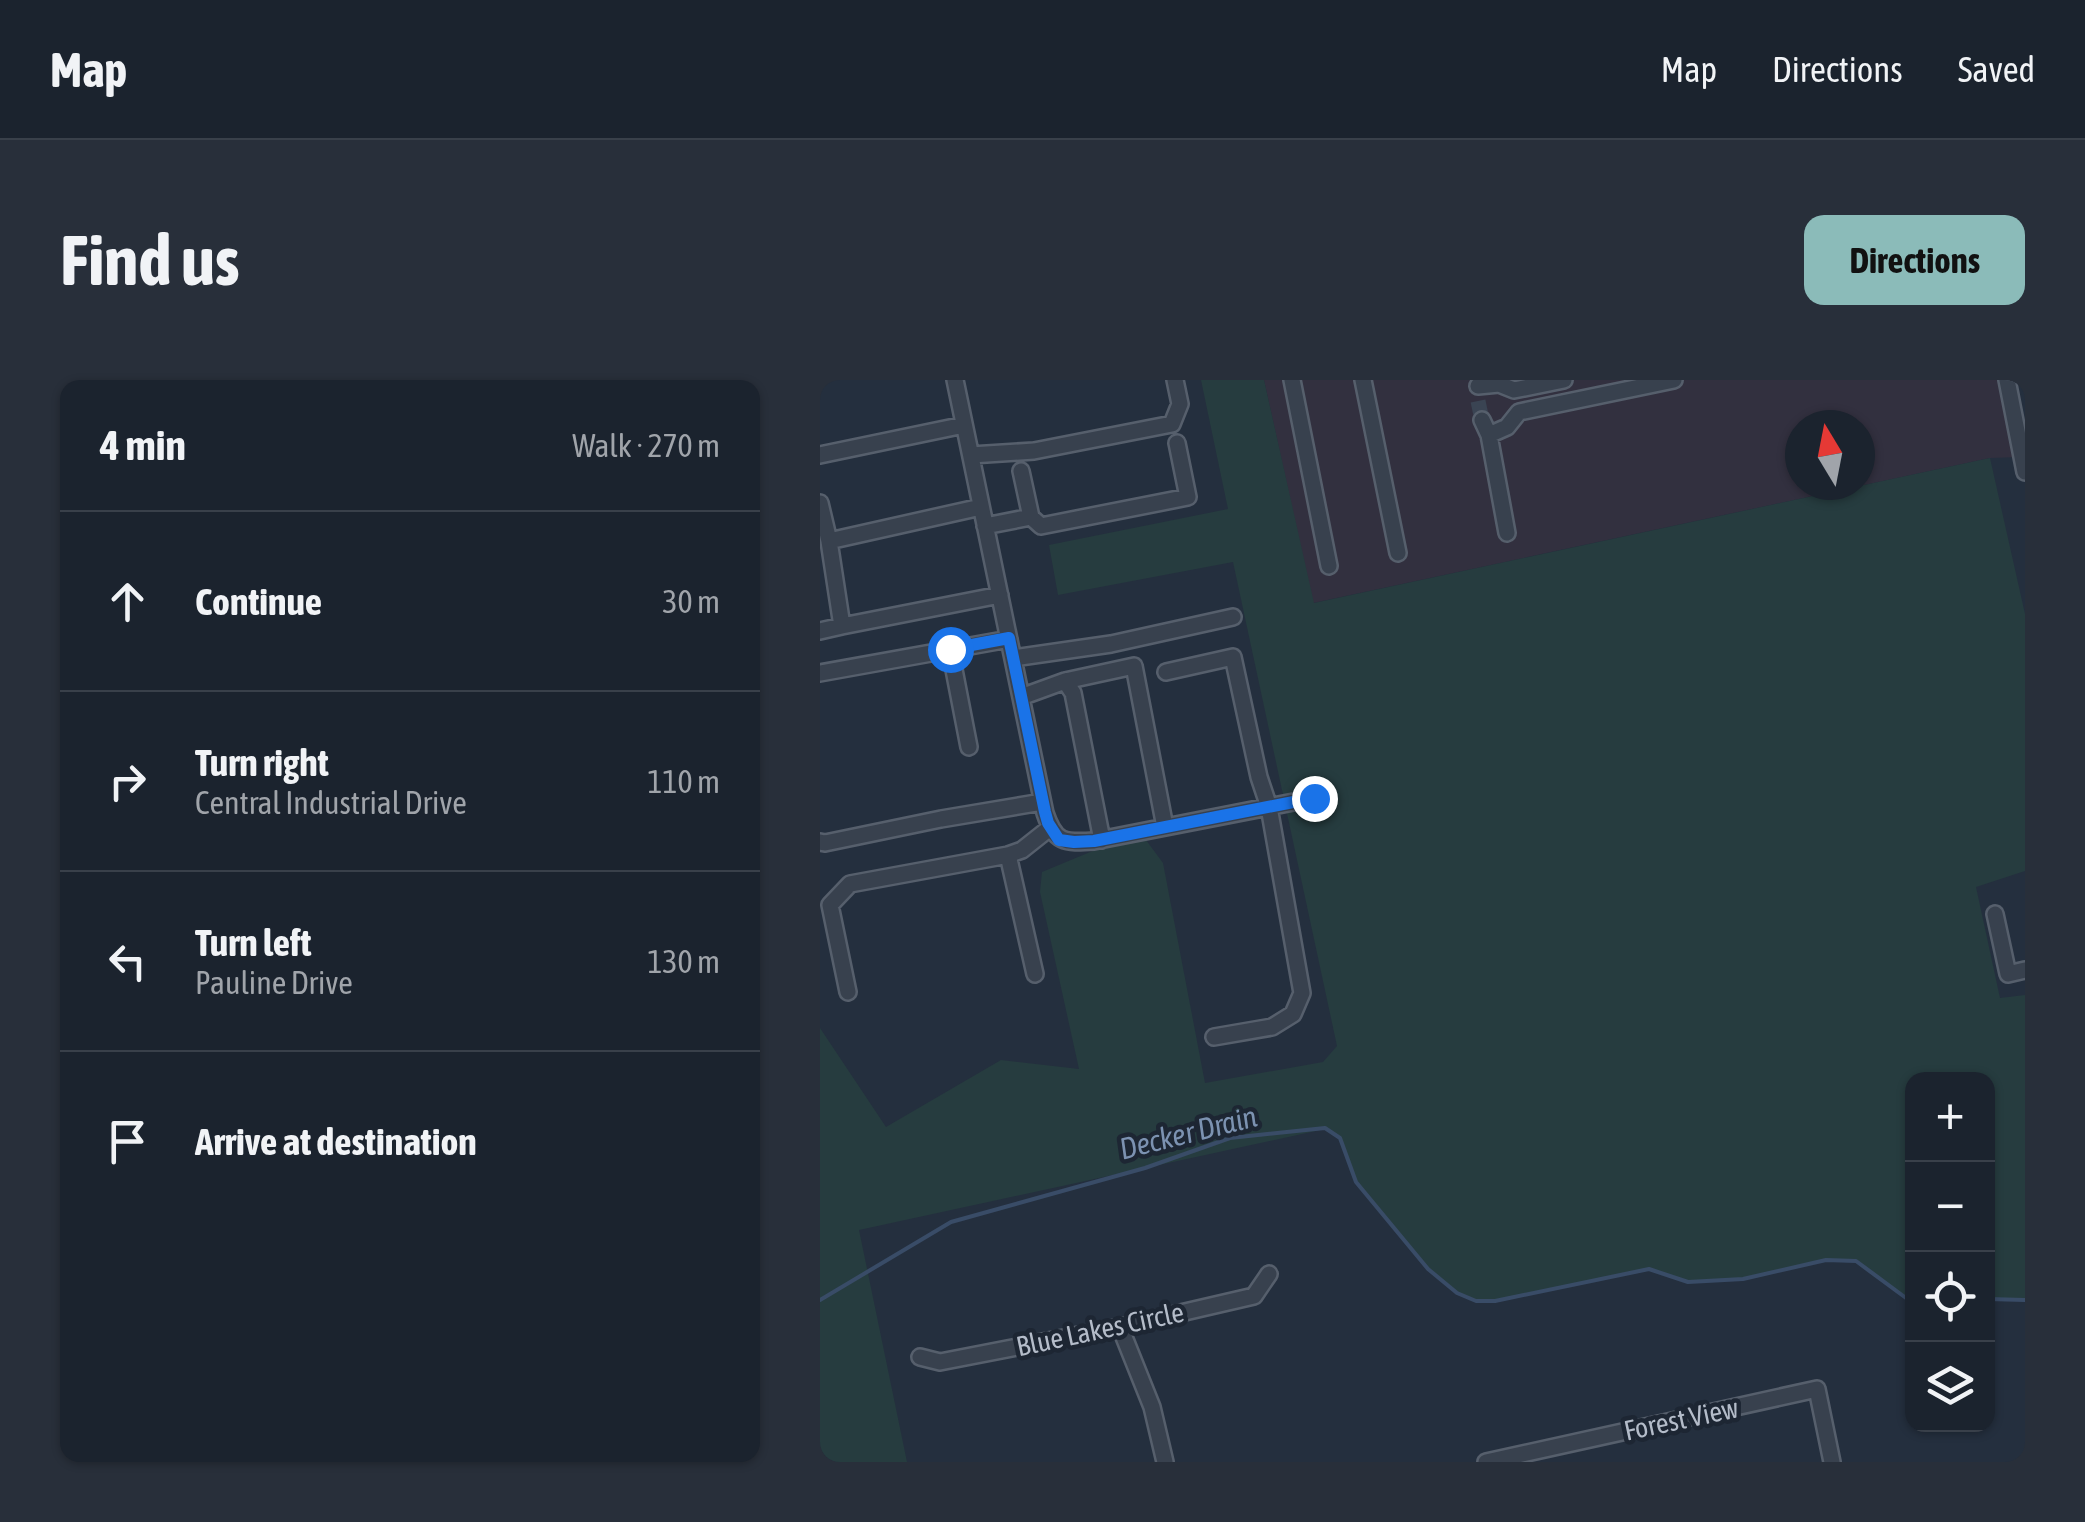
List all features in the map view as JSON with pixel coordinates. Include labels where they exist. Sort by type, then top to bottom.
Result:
[{"type":"street","points":[[955,380],[1042,802],[1055,834],[1074,842],[1102,840],[1314,798]]},
{"type":"street","points":[[971,455],[1034,451],[1172,424],[1180,404],[1175,380]]},
{"type":"street","points":[[1292,380],[1329,566]]},
{"type":"street","points":[[1363,380],[1398,553]]},
{"type":"street","points":[[1514,390],[1564,380]]},
{"type":"street","points":[[1519,412],[1616,386],[1674,380]]},
{"type":"street","points":[[2006,380],[2022,434],[2025,472]]},
{"type":"street","points":[[1477,389],[1499,384],[1514,390],[1522,405],[1506,426],[1485,428],[1508,533]]},
{"type":"street","points":[[820,455],[964,425]]},
{"type":"street","points":[[1021,471],[1031,517],[1040,526],[1188,497],[1176,443]]},
{"type":"street","points":[[820,504],[842,626]]},
{"type":"street","points":[[829,541],[982,507]]},
{"type":"street","points":[[986,526],[1031,517]]},
{"type":"street","points":[[820,631],[1000,595]]},
{"type":"street","points":[[1013,658],[1111,644],[1233,617]]},
{"type":"street","points":[[820,673],[1009,638]]},
{"type":"street","points":[[950,649],[969,746]]},
{"type":"street","points":[[1166,672],[1232,657],[1269,807],[1302,993],[1293,1014],[1272,1027],[1214,1037]]},
{"type":"street","points":[[1021,697],[1065,681],[1134,666],[1165,828]]},
{"type":"street","points":[[1065,681],[1072,692],[1102,840]]},
{"type":"street","points":[[820,842],[1042,802]]},
{"type":"street","points":[[848,992],[830,906],[850,884],[1008,856],[1055,834]]},
{"type":"street","points":[[1008,856],[1035,974]]},
{"type":"street","points":[[1995,914],[2008,974],[2025,970]]},
{"type":"street","name":"Blue Lakes Circle","points":[[920,1357],[940,1362],[1254,1296],[1269,1274]]},
{"type":"street","points":[[1120,1327],[1152,1408],[1165,1462]]},
{"type":"street","name":"Forest View","points":[[1486,1462],[1818,1390],[1832,1462]]},
{"type":"shaded area","points":[[1264,380],[2005,380],[2022,457],[1990,458],[1875,483],[1875,410],[1785,410],[1785,500],[1794,500],[1313,603]]},
{"type":"green space","points":[[1201,380],[1264,380],[1314,603],[1794,500],[1875,500],[1875,483],[1990,458],[2025,614],[2025,871],[1976,887],[2000,998],[2025,995],[2025,1300],[1995,1299],[1995,1072],[1905,1072],[1905,1297],[1856,1261],[1826,1260],[1743,1279],[1688,1282],[1649,1269],[1496,1301],[1476,1301],[1457,1293],[1428,1268],[1356,1182],[1340,1138],[1325,1129],[859,1230],[907,1462],[820,1462],[820,1028],[886,1127],[1001,1060],[1079,1069],[1040,892],[1042,872],[1095,850],[1146,840],[1163,863],[1205,1083],[1323,1062],[1337,1046],[1233,562],[1058,595],[1049,545],[1228,509]]},
{"type":"waterway","name":"Decker Drain","points":[[820,1300],[951,1222],[1145,1168],[1230,1138],[1325,1128],[1340,1138],[1356,1182],[1428,1269],[1457,1293],[1476,1301],[1495,1301],[1649,1269],[1688,1282],[1743,1279],[1826,1260],[1856,1261],[1905,1297]]},
{"type":"waterway","name":"Decker Drain","points":[[1995,1299],[2025,1300]]},
{"type":"tunnel","points":[[1478,401],[1482,420]]},
{"type":"route","points":[[950,649],[1009,638],[1045,812],[1059,840],[1094,841],[1314,798]]}]
